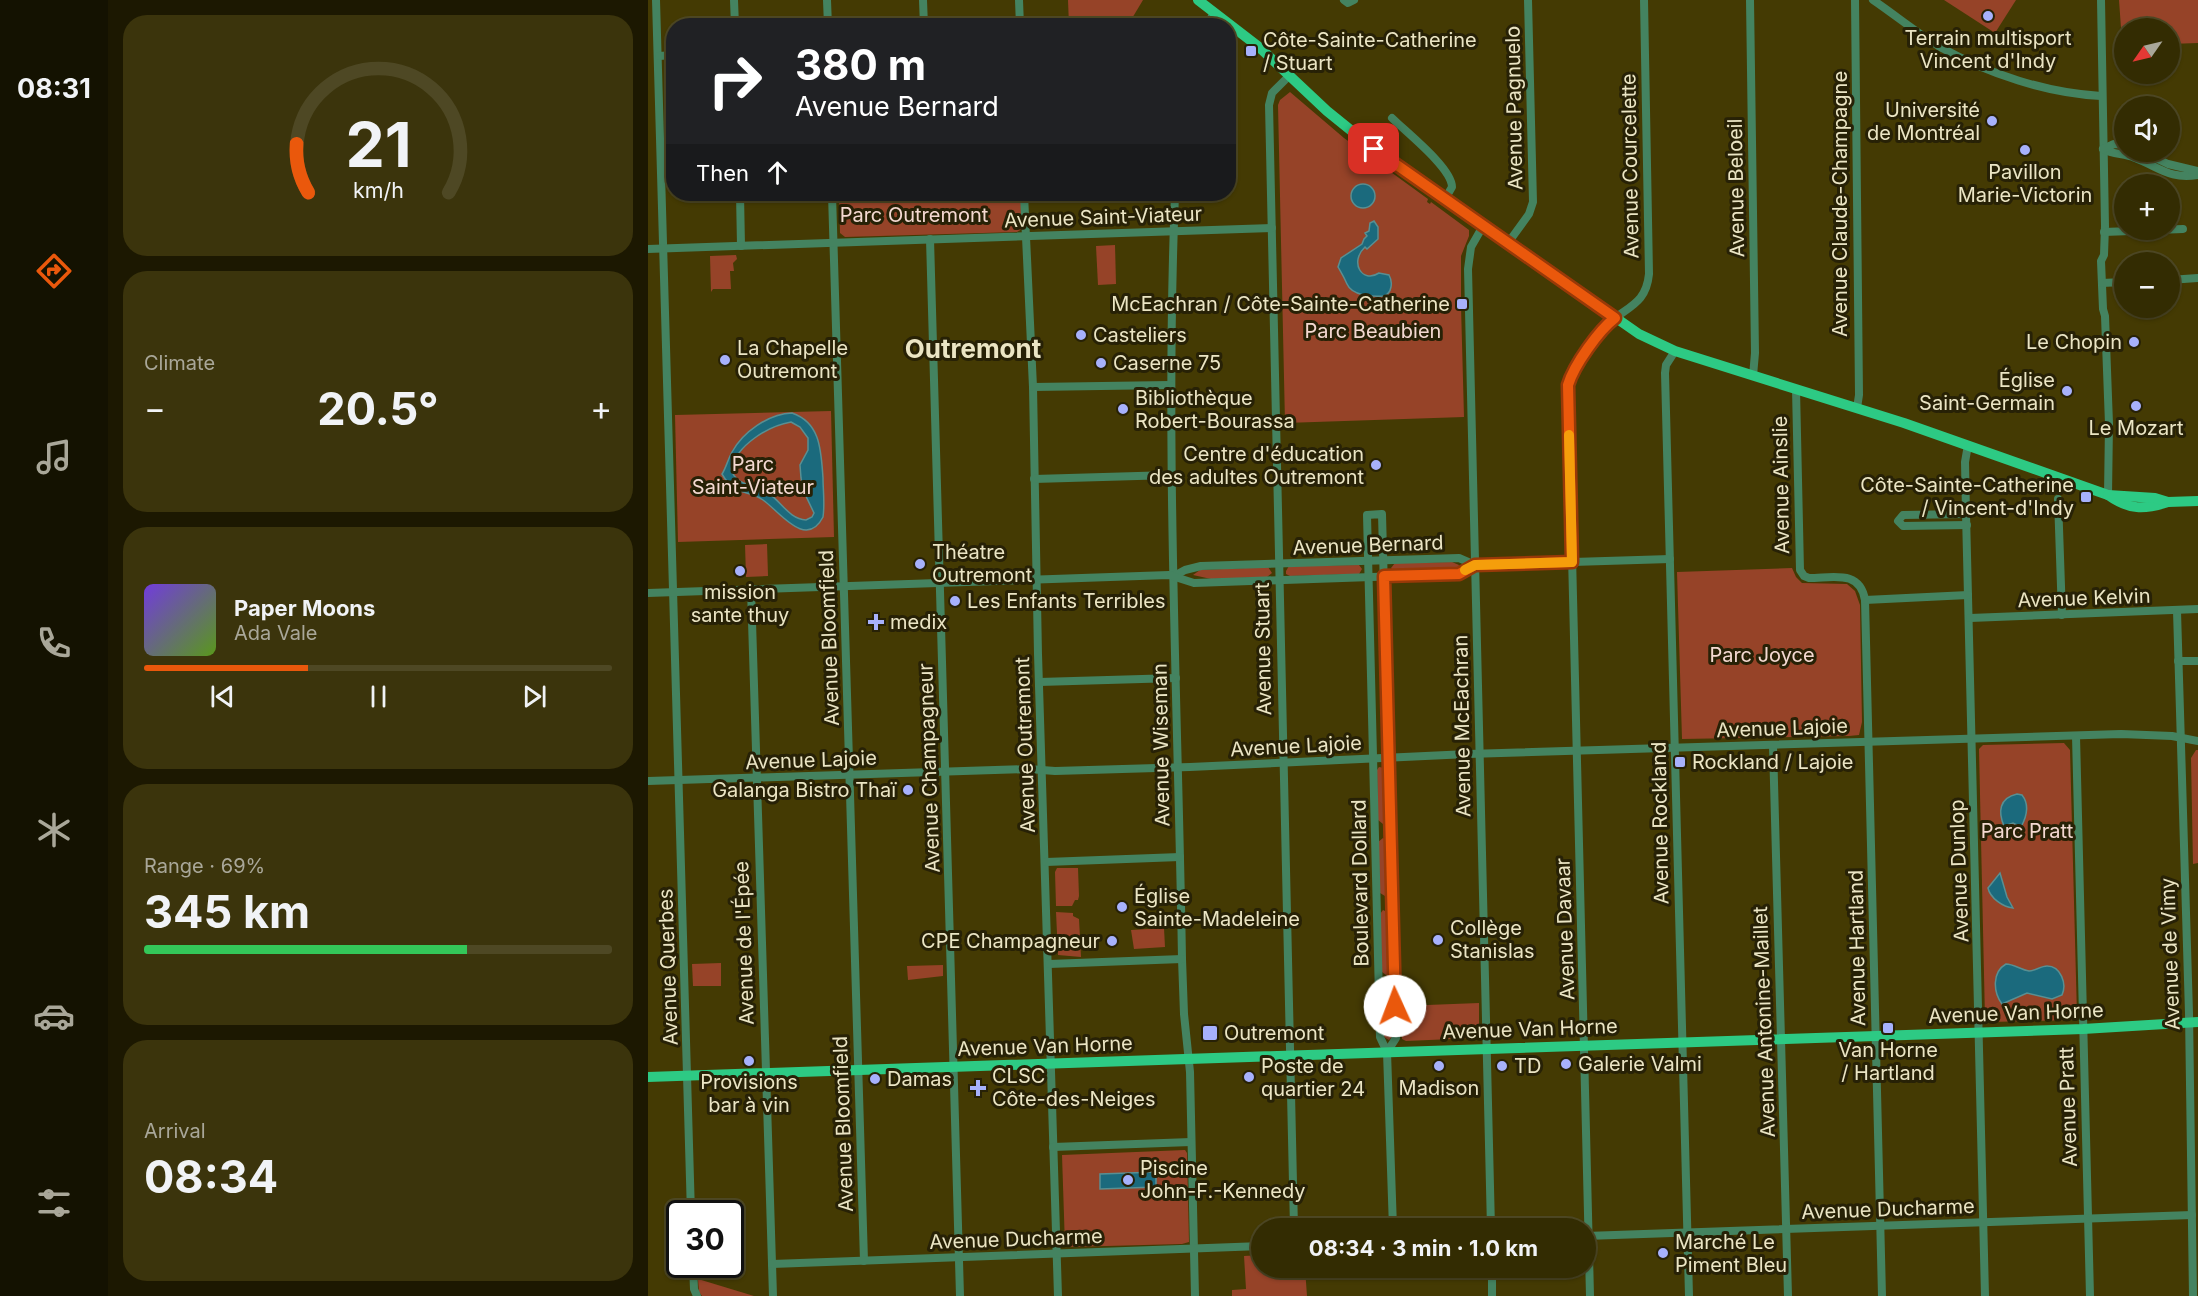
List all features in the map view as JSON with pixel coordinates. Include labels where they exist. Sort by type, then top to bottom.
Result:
[{"type":"main road","points":[[1198,0],[1222,18]]},
{"type":"main road","points":[[1236,29],[1259,47],[1353,133],[1483,226],[1650,340],[1675,351],[1857,408],[2108,495],[2127,507],[2154,507],[2168,501],[2198,501]]},
{"type":"main road","name":"Avenue Van Horne","points":[[648,1077],[1980,1033],[2193,1022]]},
{"type":"street","name":"Avenue Querbes","points":[[657,0],[691,1200]]},
{"type":"street","points":[[734,0],[735,18]]},
{"type":"street","points":[[827,0],[828,18]]},
{"type":"street","points":[[923,0],[924,18]]},
{"type":"street","points":[[1019,0],[1020,18]]},
{"type":"street","points":[[1344,0],[1348,3],[1354,0]]},
{"type":"street","name":"Avenue Pagnuelo","points":[[1508,243],[1529,214],[1533,202],[1528,0]]},
{"type":"street","name":"Avenue Courcelette","points":[[1615,318],[1639,300],[1646,291],[1648,281],[1644,0]]},
{"type":"street","name":"Avenue Beloeil","points":[[1750,0],[1755,353],[1753,376]]},
{"type":"street","name":"Avenue Claude-Champagne","points":[[1855,0],[1859,390],[1857,408]]},
{"type":"street","points":[[1872,0],[1938,46],[2001,75],[2067,91],[2102,96]]},
{"type":"street","points":[[2101,0],[2104,232],[2104,255],[2101,261],[2105,283],[2103,309],[2106,316],[2108,495]]},
{"type":"street","points":[[1211,18],[1214,12]]},
{"type":"street","points":[[659,56],[666,56]]},
{"type":"street","name":"Avenue Stuart","points":[[1289,76],[1272,93],[1269,103],[1294,1218]]},
{"type":"street","points":[[1392,118],[1450,178],[1452,187],[1445,199]]},
{"type":"street","points":[[2103,149],[2114,144]]},
{"type":"street","points":[[2103,149],[2136,158],[2171,175],[2189,177],[2198,173]]},
{"type":"street","points":[[2164,162],[2198,173]]},
{"type":"street","points":[[740,201],[741,246]]},
{"type":"street","name":"Avenue Bloomfield","points":[[832,201],[864,1261]]},
{"type":"street","name":"Avenue Outremont","points":[[1024,201],[1032,387],[1058,1296]]},
{"type":"street","name":"Avenue Wiseman","points":[[1174,201],[1170,385],[1182,959],[1184,1014],[1189,1058],[1195,1296]]},
{"type":"street","name":"Avenue McEachran","points":[[1483,226],[1471,247],[1468,261],[1491,1218]]},
{"type":"street","name":"Avenue Saint-Viateur","points":[[648,249],[1272,228]]},
{"type":"street","points":[[2104,232],[2183,229]]},
{"type":"street","name":"Avenue Champagneur","points":[[930,239],[960,1296]]},
{"type":"street","points":[[2180,279],[2198,278]]},
{"type":"street","points":[[2105,283],[2114,283]]},
{"type":"street","name":"Avenue Davaar","points":[[1587,1218],[1568,385],[1605,326],[1615,318]]},
{"type":"street","name":"Avenue Rockland","points":[[1675,351],[1665,370],[1689,1296]]},
{"type":"street","points":[[1032,387],[1170,385]]},
{"type":"street","name":"Avenue Ainslie","points":[[1796,389],[1800,570],[1803,576],[1809,578],[1846,577],[1854,579],[1860,585],[1865,600]]},
{"type":"street","name":"Avenue Dunlop","points":[[1968,446],[1965,462],[1966,513],[1985,1296]]},
{"type":"street","points":[[1034,479],[1172,475]]},
{"type":"street","points":[[2058,499],[2062,615]]},
{"type":"street","points":[[1966,513],[1903,515],[1898,521],[1903,526],[1967,525]]},
{"type":"street","name":"Boulevard Dollard","points":[[1382,514],[1396,1038],[1387,1052],[1380,1037],[1367,515],[1382,514]]},
{"type":"street","name":"Avenue Bernard","points":[[1174,576],[1185,570],[1201,566],[1459,558],[1475,565]]},
{"type":"street","points":[[1475,565],[1670,559]]},
{"type":"street","name":"Avenue Bernard","points":[[648,592],[1174,576],[1194,583],[1459,574],[1475,565]]},
{"type":"street","name":"Avenue de l'Épée","points":[[751,590],[773,1296]]},
{"type":"street","points":[[1865,600],[1968,595]]},
{"type":"street","name":"Avenue Hartland","points":[[1865,600],[1882,1296]]},
{"type":"street","name":"Avenue Kelvin","points":[[1970,618],[2198,609]]},
{"type":"street","name":"Avenue de Vimy","points":[[2177,611],[2193,1022],[2192,1215],[2195,1248],[2193,1296]]},
{"type":"street","points":[[2178,661],[2198,661]]},
{"type":"street","points":[[1039,682],[1176,678]]},
{"type":"street","name":"Avenue Lajoie","points":[[648,781],[1178,767],[1479,754],[2121,734],[2198,741]]},
{"type":"street","name":"Avenue Pratt","points":[[2076,736],[2090,1296]]},
{"type":"street","name":"Avenue Antonine-Maillet","points":[[1773,746],[1788,1296]]},
{"type":"street","points":[[1046,862],[1180,857]]},
{"type":"street","points":[[1049,964],[1182,959]]},
{"type":"street","points":[[1387,1052],[1393,1218]]},
{"type":"street","points":[[1053,1147],[1191,1142]]},
{"type":"street","name":"Avenue Ducharme","points":[[1596,1236],[2192,1215]]},
{"type":"street","name":"Avenue Ducharme","points":[[772,1264],[1251,1246]]},
{"type":"street","points":[[693,1278],[697,1296]]},
{"type":"street","points":[[1492,1278],[1492,1296]]},
{"type":"street","name":"Avenue Davaar","points":[[1589,1278],[1590,1296]]},
{"type":"green space","points":[[1068,0],[1143,0],[1132,18],[1069,18]]},
{"type":"green space","name":"Terrain multisport Vincent d'Indy","points":[[1944,0],[2016,0],[1995,33]]},
{"type":"green space","points":[[2119,0],[2198,0],[2198,43],[2180,44],[2180,18],[2120,18]]},
{"type":"green space","name":"Parc Beaubien","points":[[1290,92],[1344,138],[1428,199],[1427,202],[1430,204],[1431,202],[1469,230],[1461,256],[1461,301],[1459,302],[1461,306],[1464,417],[1285,423],[1278,105],[1280,100]]},
{"type":"green space","name":"Parc Outremont","points":[[839,201],[1021,201],[1022,229],[1017,232],[845,237],[840,233]]},
{"type":"green space","points":[[1115,245],[1116,284],[1098,285],[1096,246]]},
{"type":"green space","points":[[736,255],[737,259],[733,263],[734,271],[730,271],[731,289],[713,289],[711,292],[710,256]]},
{"type":"green space","name":"Parc Saint-Viateur","points":[[831,411],[834,537],[678,542],[675,415]]},
{"type":"green space","points":[[767,544],[768,576],[746,577],[745,545]]},
{"type":"green space","points":[[1452,562],[1459,565],[1458,568],[1396,573],[1391,568],[1395,563]]},
{"type":"green space","points":[[1359,565],[1362,569],[1359,574],[1290,576],[1286,574],[1289,566]]},
{"type":"green space","points":[[1268,567],[1272,573],[1267,577],[1211,579],[1193,575],[1200,570]]},
{"type":"green space","name":"Parc Joyce","points":[[1792,568],[1802,583],[1847,584],[1855,591],[1860,605],[1862,722],[1859,735],[1682,739],[1677,572]]},
{"type":"green space","name":"Parc Pratt","points":[[2064,743],[2070,750],[2077,1016],[2072,1020],[1988,1022],[1985,1019],[1979,749],[1983,745]]},
{"type":"green space","points":[[2198,750],[2198,863],[2193,864],[2191,758]]},
{"type":"green space","points":[[1379,767],[1385,768],[1387,821],[1383,824],[1378,820],[1377,770]]},
{"type":"green space","points":[[1383,838],[1388,842],[1388,894],[1385,896],[1380,893],[1378,842]]},
{"type":"green space","points":[[1057,868],[1078,868],[1079,896],[1072,906],[1056,906],[1055,872]]},
{"type":"green space","points":[[1383,910],[1389,913],[1390,973],[1386,975],[1382,972],[1380,914]]},
{"type":"green space","points":[[1056,912],[1073,913],[1073,916],[1079,919],[1081,957],[1058,955]]},
{"type":"green space","points":[[1164,928],[1165,947],[1134,949],[1131,930]]},
{"type":"green space","points":[[721,963],[721,986],[693,986],[692,964]]},
{"type":"green space","points":[[943,965],[943,976],[908,980],[907,966]]},
{"type":"green space","points":[[1387,982],[1392,986],[1393,1036],[1389,1040],[1384,1037],[1382,987]]},
{"type":"green space","points":[[1479,1003],[1479,1030],[1477,1031],[1479,1035],[1476,1038],[1406,1041],[1402,1039],[1401,1006]]},
{"type":"green space","points":[[1185,1150],[1187,1153],[1189,1242],[1065,1246],[1062,1155]]},
{"type":"green space","points":[[1244,1256],[1251,1256],[1251,1278],[1306,1278],[1307,1296],[1232,1296],[1232,1290],[1246,1289]]},
{"type":"green space","points":[[698,1279],[754,1296],[702,1296],[699,1292]]},
{"type":"water","points":[[1363,184],[1371,188],[1375,196],[1371,204],[1363,208],[1355,204],[1351,196],[1355,188]]},
{"type":"water","points":[[1374,221],[1378,227],[1378,239],[1360,253],[1358,265],[1363,274],[1367,276],[1379,273],[1389,275],[1391,287],[1384,296],[1369,296],[1353,291],[1338,267],[1341,258],[1362,244],[1367,236],[1365,233],[1369,231],[1370,223]]},
{"type":"water","points":[[792,413],[802,418],[809,424],[818,439],[823,478],[823,517],[816,526],[809,530],[793,525],[757,496],[736,490],[722,474],[732,452],[749,431],[783,414]],"holes":[[[791,422],[800,427],[808,438],[808,450],[800,465],[801,478],[804,492],[814,513],[806,520],[790,513],[773,496],[763,490],[741,482],[733,475],[731,469],[740,452],[763,432]]]},
{"type":"water","points":[[2017,794],[2022,795],[2026,803],[2025,819],[2021,827],[2013,823],[2004,826],[2001,816],[2003,802]]},
{"type":"water","points":[[2000,873],[2013,908],[2005,906],[1989,892],[1988,888]]},
{"type":"water","points":[[2006,964],[2029,971],[2047,966],[2056,969],[2062,976],[2064,986],[2062,995],[2052,999],[2027,993],[2002,1004],[1995,983],[1998,972]]},
{"type":"water","name":"Piscine John-F.-Kennedy","points":[[1156,1172],[1156,1187],[1100,1189],[1100,1174]]},
{"type":"slow traffic","points":[[1465,570],[1475,565],[1572,562],[1569,435]]},
{"type":"place","name":"Terrain multisport Vincent d'Indy","points":[[1988,16]]},
{"type":"place","name":"Côte-Sainte-Catherine / Stuart","points":[[1251,51]]},
{"type":"place","name":"Université de Montréal","points":[[1992,121]]},
{"type":"place","name":"Pavillon Marie-Victorin","points":[[2025,150]]},
{"type":"place","name":"McEachran / Côte-Sainte-Catherine","points":[[1462,304]]},
{"type":"place","name":"Casteliers","points":[[1081,335]]},
{"type":"place","name":"Le Chopin","points":[[2134,342]]},
{"type":"place","name":"La Chapelle Outremont","points":[[725,360]]},
{"type":"place","name":"Caserne 75","points":[[1101,363]]},
{"type":"place","name":"Église Saint-Germain","points":[[2067,391]]},
{"type":"place","name":"Le Mozart","points":[[2136,406]]},
{"type":"place","name":"Bibliothèque Robert-Bourassa","points":[[1123,409]]},
{"type":"place","name":"Centre d'éducation des adultes Outremont","points":[[1376,465]]},
{"type":"place","name":"Côte-Sainte-Catherine / Vincent-d'Indy","points":[[2086,497]]},
{"type":"place","name":"Théatre Outremont","points":[[920,564]]},
{"type":"place","name":"mission sante thuy","points":[[740,571]]},
{"type":"place","name":"Les Enfants Terribles","points":[[955,601]]},
{"type":"place","name":"medix","points":[[876,622]]},
{"type":"place","name":"Rockland / Lajoie","points":[[1680,762]]},
{"type":"place","name":"Galanga Bistro Thaï","points":[[908,790]]},
{"type":"place","name":"Église Sainte-Madeleine","points":[[1122,907]]},
{"type":"place","name":"Collège Stanislas","points":[[1438,940]]},
{"type":"place","name":"CPE Champagneur","points":[[1112,941]]},
{"type":"place","name":"Van Horne / Hartland","points":[[1888,1028]]},
{"type":"place","name":"Outremont","points":[[1210,1033]]},
{"type":"place","name":"Provisions bar à vin","points":[[749,1061]]},
{"type":"place","name":"Galerie Valmi","points":[[1566,1064]]},
{"type":"place","name":"Madison","points":[[1439,1066]]},
{"type":"place","name":"TD","points":[[1502,1066]]},
{"type":"place","name":"Poste de quartier 24","points":[[1249,1077]]},
{"type":"place","name":"Damas","points":[[875,1079]]},
{"type":"place","name":"CLSC Côte-des-Neiges","points":[[978,1088]]},
{"type":"place","name":"Piscine John-F.-Kennedy","points":[[1128,1180]]},
{"type":"place","name":"Marché Le Piment Bleu","points":[[1663,1253]]},
{"type":"district","name":"Outremont","points":[[973,348]]},
{"type":"route","points":[[1374,149],[1615,318],[1605,326],[1572,375],[1568,385],[1572,562],[1475,565],[1459,574],[1384,576],[1395,1006]]}]
